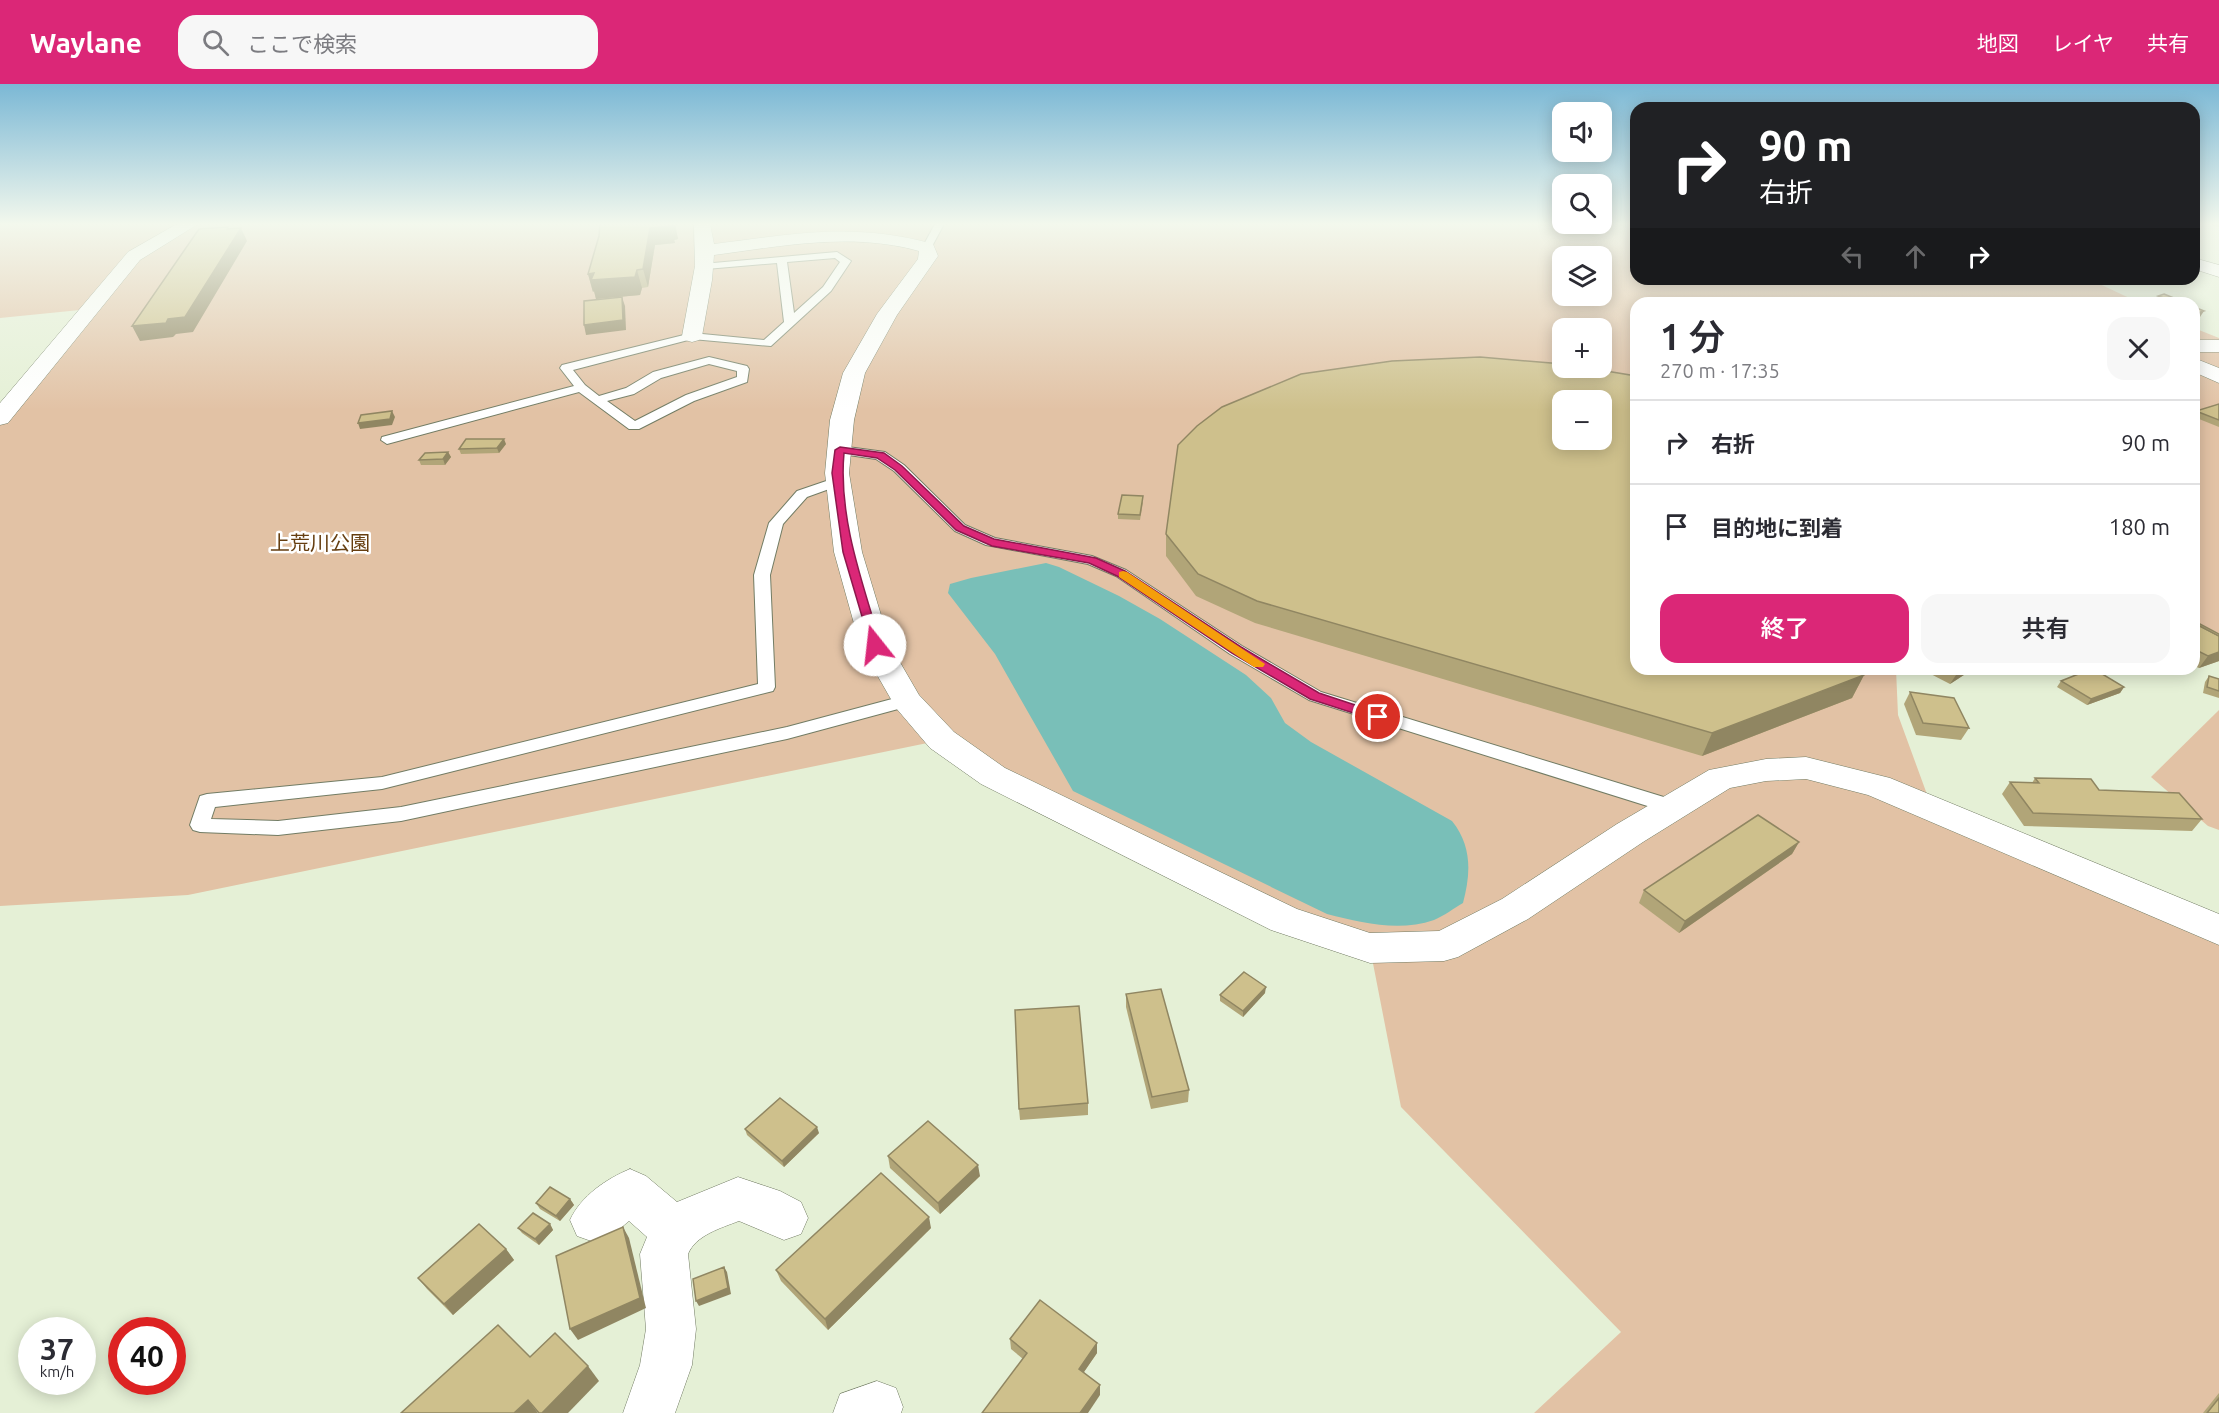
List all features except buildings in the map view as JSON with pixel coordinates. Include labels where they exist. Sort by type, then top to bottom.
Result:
[{"type":"street","points":[[0,418],[109,286]]},
{"type":"street","points":[[692,336],[699,286]]},
{"type":"street","points":[[908,286],[887,314],[854,374],[842,420],[838,481],[848,552],[875,645],[907,701],[942,740],[993,776],[1284,920],[1370,948],[1444,946],[1515,909],[1721,778],[1766,770],[1806,768],[1878,786],[2219,930]]},
{"type":"street","points":[[2200,346],[2219,346]]},
{"type":"street","points":[[2200,364],[2219,365]]},
{"type":"street","points":[[2200,367],[2219,376]]},
{"type":"street","points":[[594,1220],[630,1191],[674,1230]]},
{"type":"street","points":[[649,1413],[666,1365],[671,1329],[664,1254],[674,1230],[694,1217],[738,1199],[763,1207],[783,1218]]},
{"type":"lane","points":[[785,286],[790,322]]},
{"type":"lane","points":[[597,400],[630,391],[657,375],[709,360],[742,369],[743,379],[690,398],[634,426],[597,400],[581,388],[566,368],[692,336],[767,344],[829,286]]},
{"type":"lane","points":[[387,440],[581,388]]},
{"type":"lane","points":[[840,450],[880,455],[899,468],[960,528],[971,534],[992,542],[1092,560],[1121,573],[1236,650],[1315,696],[1673,807]]},
{"type":"lane","points":[[838,481],[802,494],[776,523],[762,575],[767,687],[382,783],[207,801],[200,825],[278,828],[401,814],[787,733],[907,701]]},
{"type":"green space","name":"上荒川公園","points":[[0,286],[1552,286],[1552,306],[1612,306],[1612,286],[2104,286],[2127,297],[1630,297],[1630,675],[1896,675],[1898,715],[1932,808],[2219,930],[2219,1413],[1534,1413],[1621,1332],[1401,1107],[1370,948],[942,740],[188,895],[0,906],[0,418],[90,309],[0,318]]},
{"type":"green space","points":[[2200,330],[2219,338],[2219,641],[2200,627]]},
{"type":"green space","points":[[2219,710],[2219,830],[2208,826],[2151,777]]},
{"type":"water","points":[[1046,563],[1119,596],[1160,619],[1246,675],[1271,698],[1285,723],[1311,742],[1452,821],[1459,830],[1468,860],[1463,903],[1434,920],[1421,924],[1380,925],[1327,914],[1073,791],[995,654],[948,593],[950,584]]},
{"type":"slow traffic","points":[[1123,575],[1259,664]]},
{"type":"route","points":[[875,645],[848,552],[837,473],[840,450],[864,451],[880,455],[899,468],[960,528],[971,534],[1015,547],[1092,560],[1121,573],[1279,676],[1315,696],[1378,717]]}]
